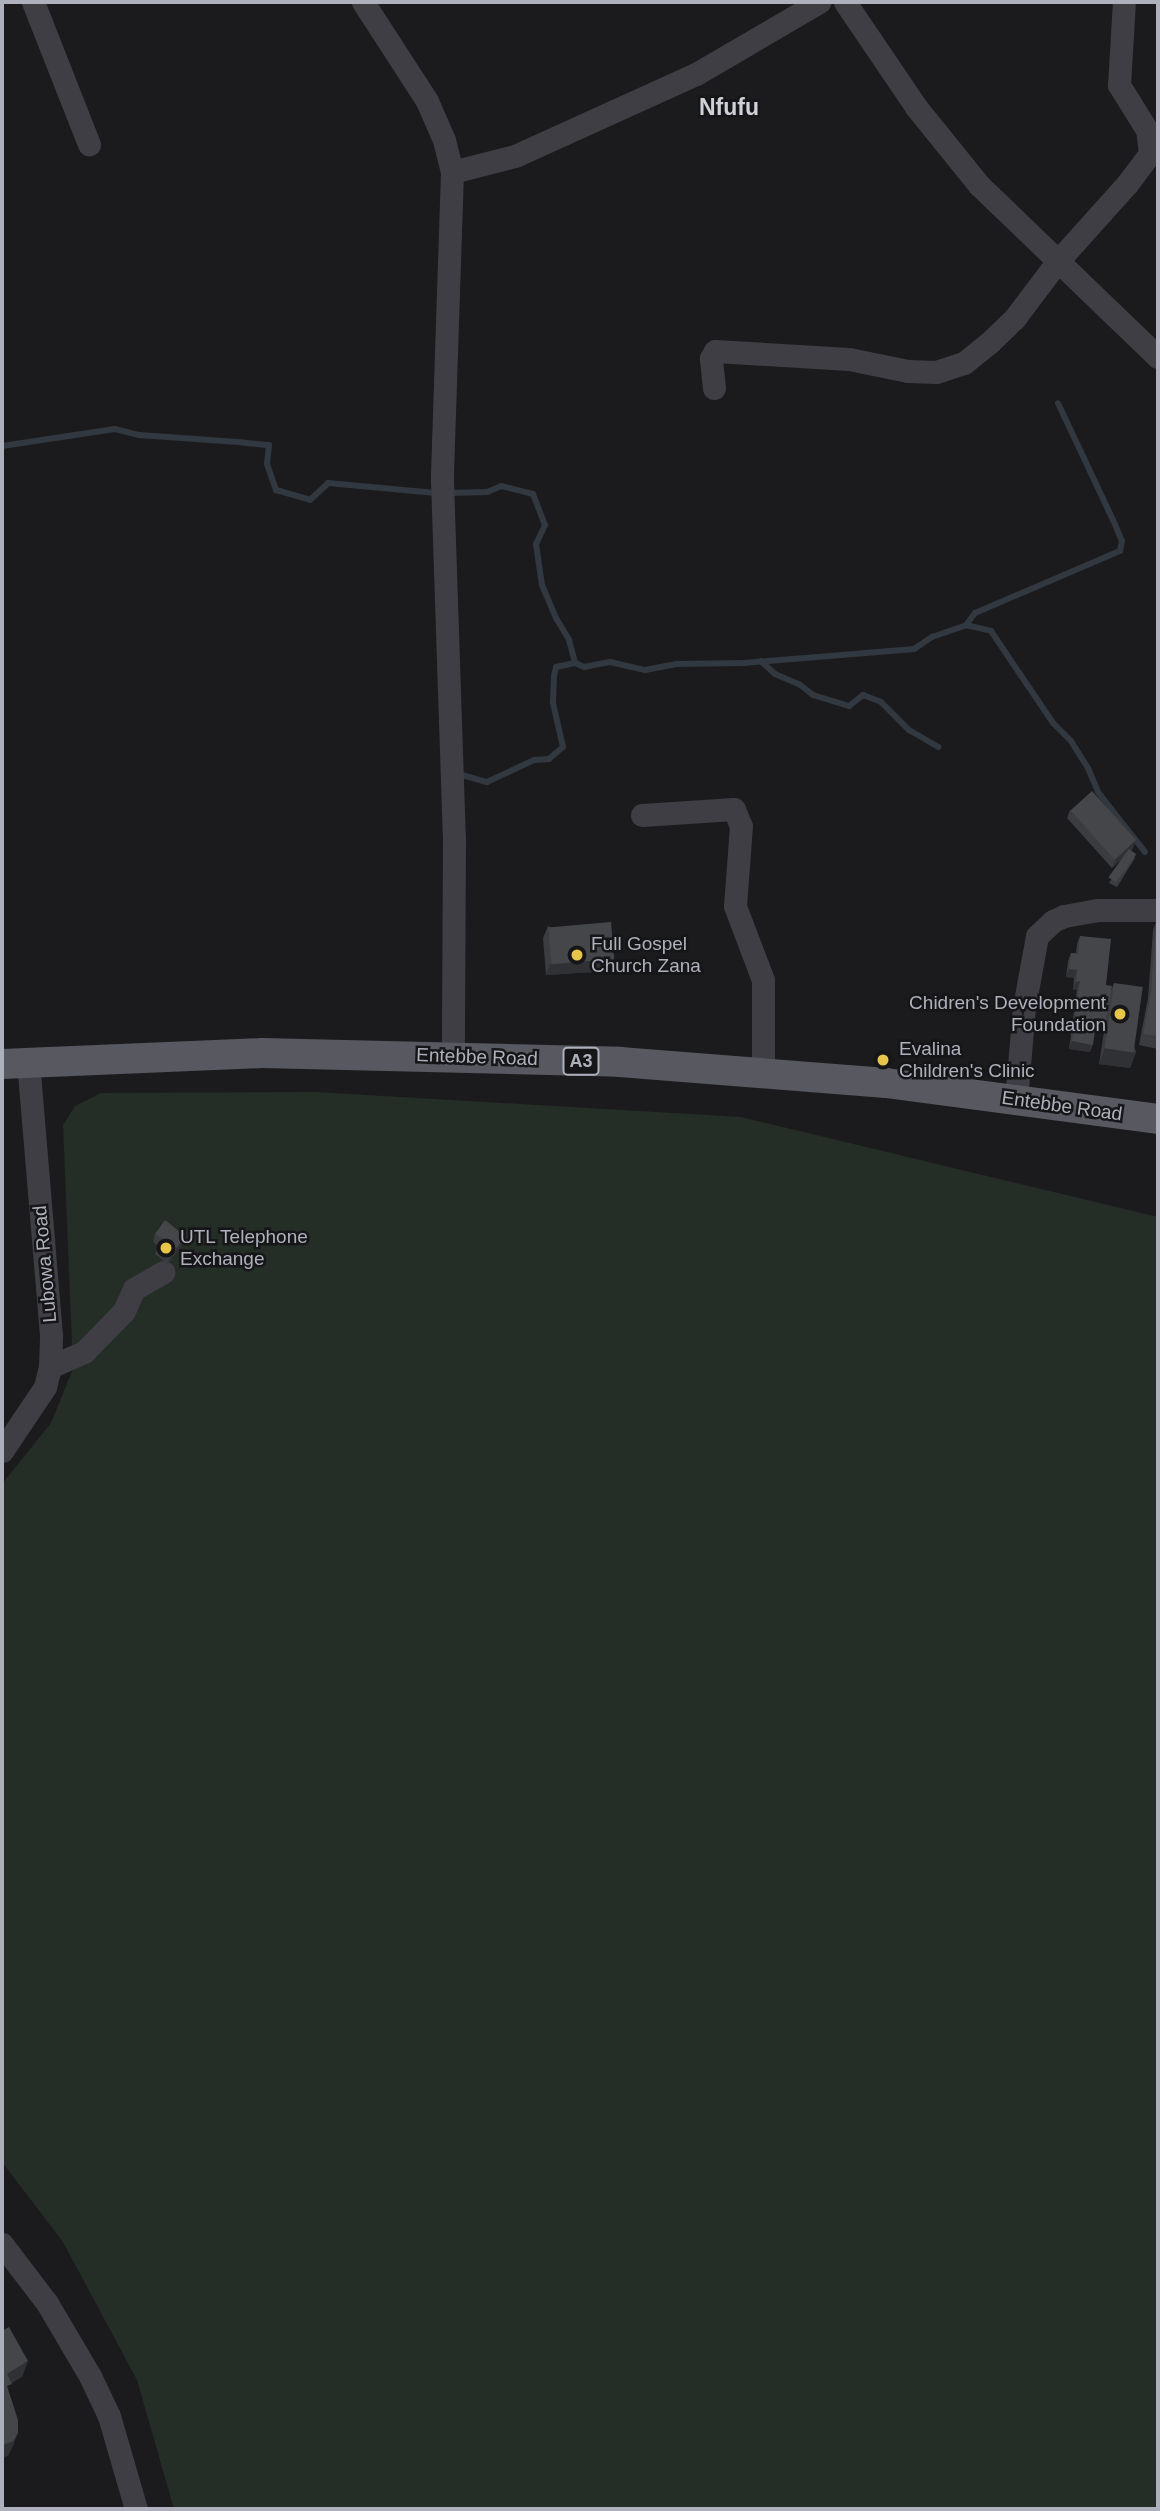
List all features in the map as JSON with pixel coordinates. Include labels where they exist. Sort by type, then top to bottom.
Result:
[{"type":"main road","name":"Entebbe Road","points":[[15,1063],[262,1053],[621,1062],[763,1072],[1158,1119]]},
{"type":"street","points":[[33,2],[89,144]]},
{"type":"street","points":[[363,2],[427,101],[444,140],[452,172],[442,489],[454,838],[453,1056]]},
{"type":"street","points":[[452,172],[515,156],[689,78],[819,2]]},
{"type":"street","points":[[845,2],[916,107],[979,185],[1158,357]]},
{"type":"street","points":[[714,388],[711,358],[713,351],[849,359],[923,372],[951,369],[975,355],[1014,319],[1057,262],[1127,184],[1150,153],[1147,130],[1119,85],[1124,2]]},
{"type":"street","points":[[642,815],[734,809],[741,826],[735,906],[764,980],[763,1072]]},
{"type":"street","points":[[1016,1100],[1024,1007],[1037,936],[1053,921],[1065,916],[1098,911],[1158,910]]},
{"type":"street","name":"Lubowa Road","points":[[2,1451],[45,1387],[50,1367],[51,1335],[15,1063]]},
{"type":"street","points":[[50,1367],[84,1352],[124,1311],[134,1289],[163,1272]]},
{"type":"street","points":[[2,2244],[47,2303],[90,2376],[109,2416],[136,2509]]},
{"type":"shaded area","points":[[315,1092],[741,1117],[1158,1217],[1158,2509],[174,2509],[137,2380],[63,2242],[2,2162],[2,1484],[51,1423],[73,1369],[63,1125],[75,1106],[101,1093]]},
{"type":"building","points":[[1092,791],[1136,840],[1115,859],[1070,810]]},
{"type":"building","points":[[1129,849],[1136,854],[1116,883],[1108,877]]},
{"type":"building","points":[[611,922],[614,959],[551,964],[548,927]]},
{"type":"building","points":[[1156,922],[1158,988],[1152,987],[1151,991]]},
{"type":"building","points":[[1080,936],[1111,939],[1106,985],[1112,986],[1109,1005],[1093,1002],[1091,1022],[1096,1023],[1093,1045],[1072,1041],[1080,981],[1076,982],[1077,970],[1069,969],[1071,953],[1078,954]]},
{"type":"building","points":[[1114,983],[1143,987],[1134,1052],[1105,1048]]},
{"type":"building","points":[[1152,987],[1158,988],[1158,1036],[1143,1034]]},
{"type":"building","points":[[1093,1006],[1107,1009],[1105,1028],[1095,1027],[1096,1023],[1091,1022]]},
{"type":"building","points":[[165,1220],[185,1236],[171,1256],[158,1246],[163,1239],[155,1234]]},
{"type":"building","points":[[9,2327],[28,2361],[7,2374],[12,2384],[7,2386],[18,2420],[18,2433],[13,2441],[2,2445],[2,2331]]},
{"type":"waterway","points":[[447,493],[487,492],[501,486],[533,494],[545,525],[536,544],[542,585],[569,640],[575,663],[584,667],[610,662],[645,670],[677,664],[744,663],[914,649],[932,637],[966,625],[975,613],[1120,551],[1122,541],[1058,403]]},
{"type":"waterway","points":[[2,446],[115,429],[139,435],[269,445],[267,464],[276,490],[310,500],[328,483],[436,493]]},
{"type":"waterway","points":[[966,625],[991,631],[1053,723],[1071,741],[1088,768],[1098,792],[1145,852]]},
{"type":"waterway","points":[[761,661],[775,674],[799,684],[813,695],[849,706],[863,695],[881,702],[909,730],[938,747]]},
{"type":"waterway","points":[[462,775],[487,782],[534,760],[549,759],[563,747],[553,703],[554,676],[556,667],[575,663]]},
{"type":"place","name":"Full Gospel Church Zana","points":[[577,955]]},
{"type":"place","name":"Chidren's Development Foundation","points":[[1120,1014]]},
{"type":"place","name":"Evalina Children's Clinic","points":[[883,1060]]},
{"type":"place","name":"UTL Telephone Exchange","points":[[166,1248]]},
{"type":"district","name":"Nfufu","points":[[729,107]]}]
